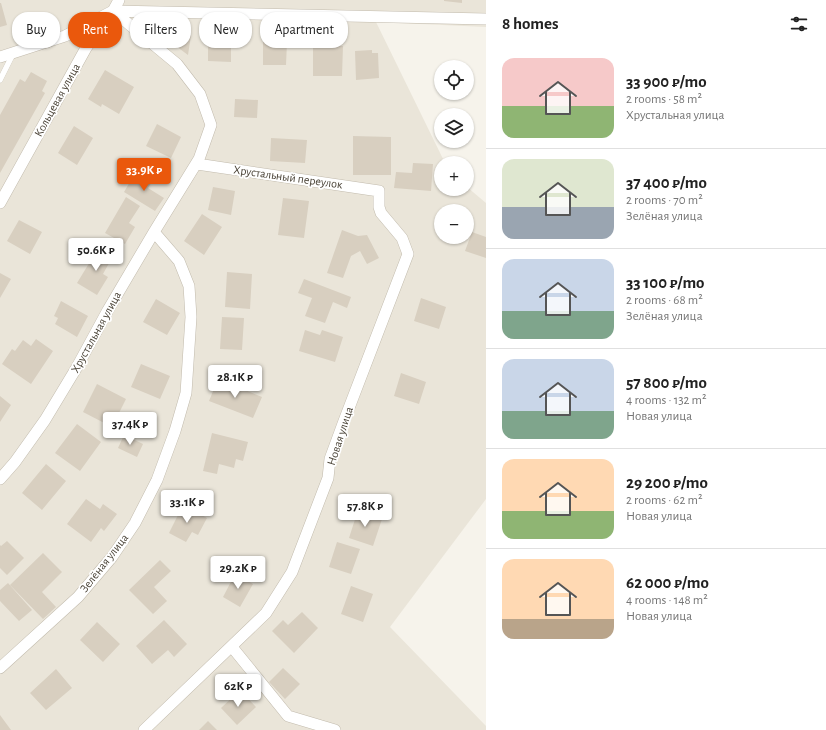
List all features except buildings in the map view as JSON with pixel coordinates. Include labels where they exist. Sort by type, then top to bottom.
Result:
[{"type":"street","name":"Кольцевая улица","points":[[0,203],[86,48],[114,11],[119,0]]},
{"type":"street","points":[[0,57],[65,36],[114,11],[486,19]]},
{"type":"street","name":"Хрустальная улица","points":[[0,479],[15,462],[45,420],[77,367],[108,310],[154,232],[200,160],[211,125],[200,94],[177,64],[114,11]]},
{"type":"street","name":"Хрустальный переулок","points":[[197,164],[380,191]]},
{"type":"street","name":"Новая улица","points":[[144,730],[266,613],[292,572],[328,478],[330,459],[408,254],[402,238],[379,207],[380,191]]},
{"type":"street","name":"Зелёная улица","points":[[0,668],[78,597],[112,557],[135,523],[157,480],[175,431],[186,393],[191,317],[190,286],[179,261],[154,232]]},
{"type":"street","points":[[232,647],[288,716],[335,730]]},
{"type":"lane","points":[[0,80],[14,52]]},
{"type":"shaded area","points":[[0,0],[486,0],[486,27],[376,22],[434,141],[434,148],[438,148],[442,156],[434,156],[434,196],[474,196],[474,193],[486,203],[486,499],[390,627],[486,726],[486,730],[0,730]]}]
